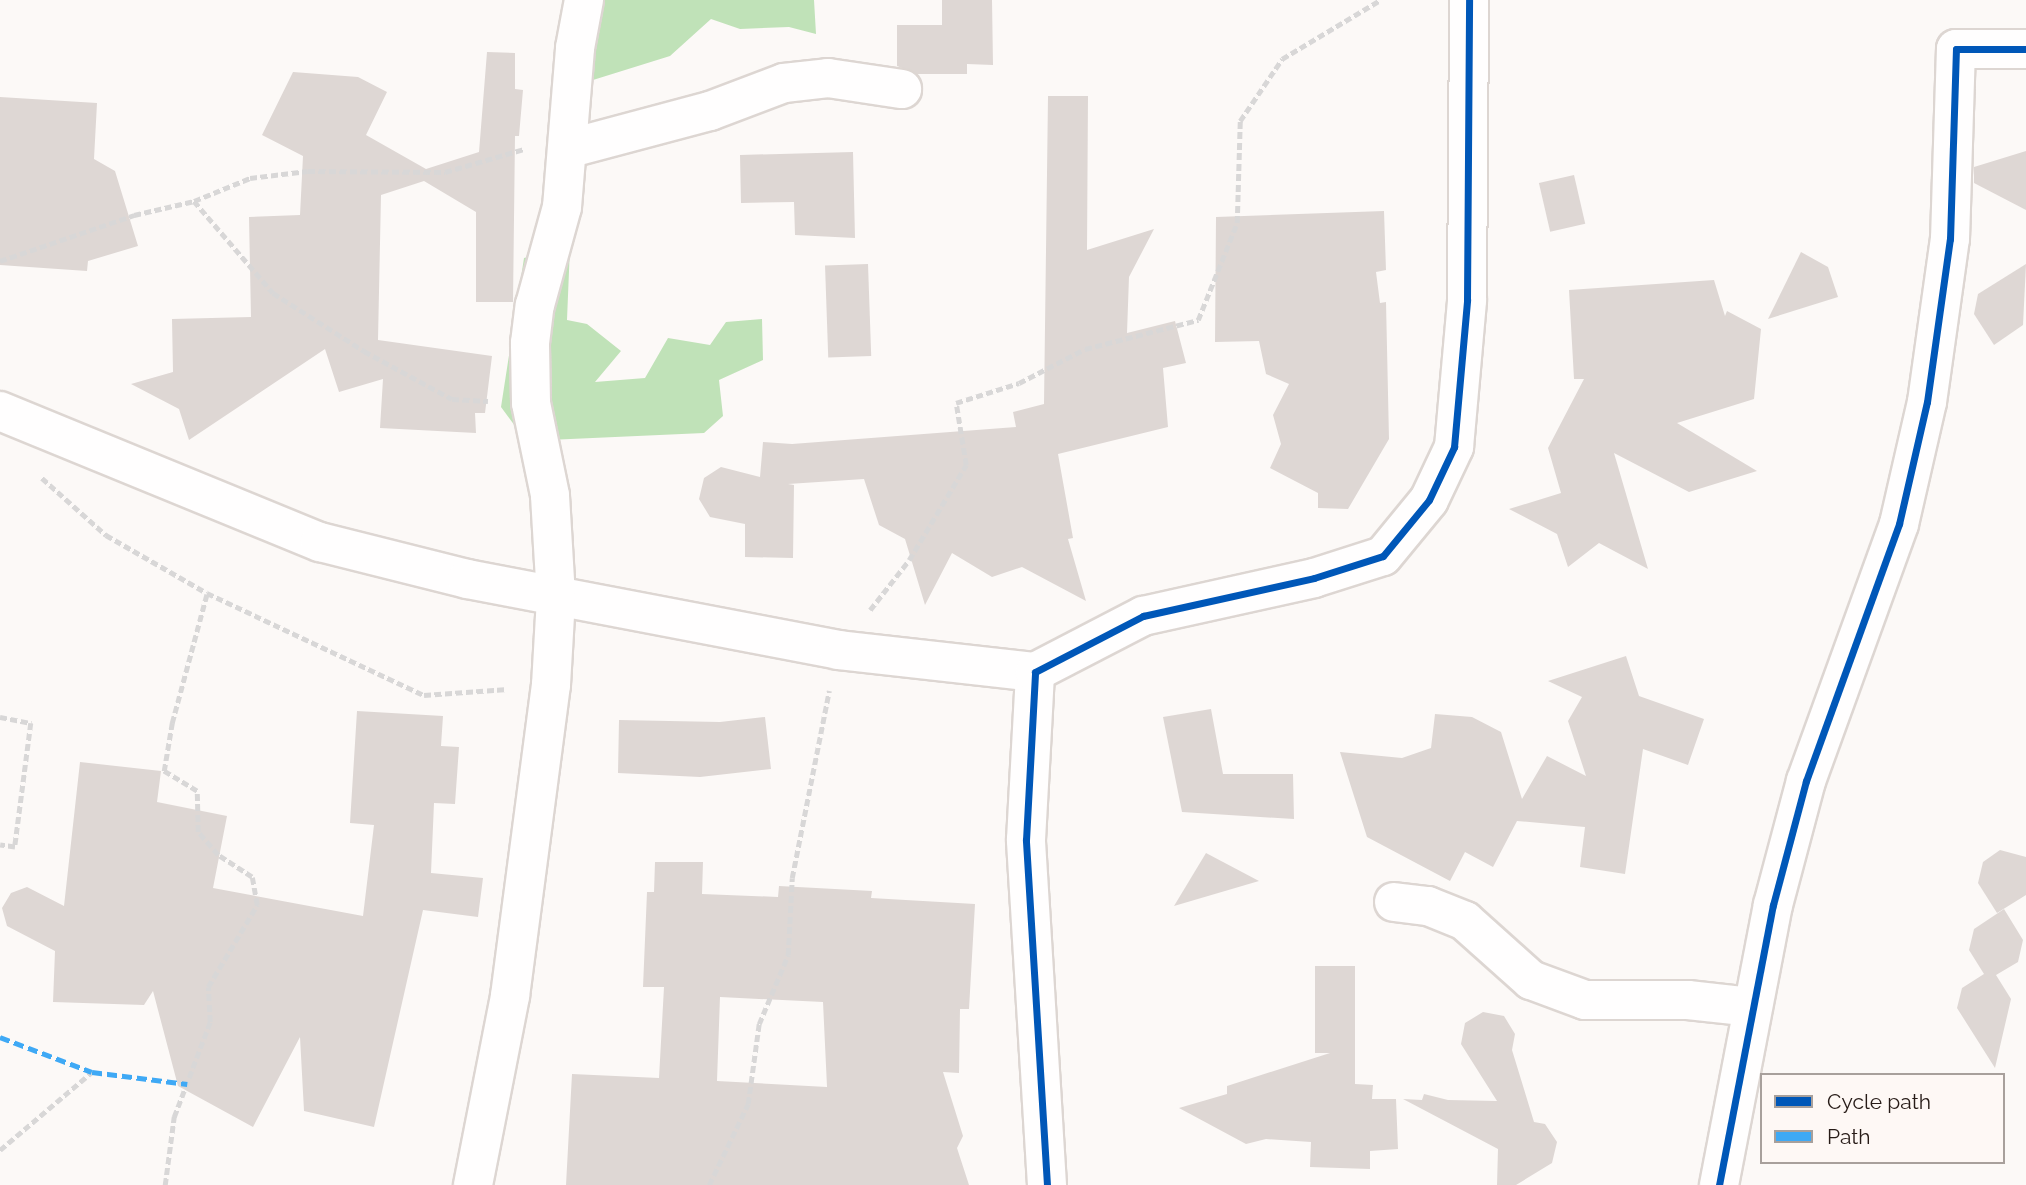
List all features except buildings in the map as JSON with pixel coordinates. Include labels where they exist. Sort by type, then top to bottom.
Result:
[{"type":"street","points":[[473,1185],[510,996],[551,685],[556,597],[550,495],[531,403],[530,343],[535,305],[562,207],[570,148],[575,48],[584,0]]},
{"type":"street","points":[[0,411],[320,542],[556,597],[838,650],[1035,672],[1143,616],[1314,578],[1383,556],[1429,500],[1454,447],[1467,300],[1469,0]]},
{"type":"street","points":[[1718,1185],[1751,1007],[1806,781],[1899,524],[1927,402],[1950,239],[1956,49],[2026,49]]},
{"type":"street","points":[[570,148],[710,111],[784,83],[828,78],[902,89]]},
{"type":"street","points":[[1035,672],[1026,840],[1047,1185]]},
{"type":"street","points":[[1394,902],[1428,906],[1465,921],[1531,981],[1585,1000],[1688,1000],[1751,1007]]},
{"type":"path","points":[[709,1185],[748,1104],[759,1024],[788,955],[792,878],[838,650],[909,560],[966,465],[956,403],[1019,383],[1085,349],[1198,320],[1237,223],[1240,121],[1282,59],[1380,0]]},
{"type":"path","points":[[0,261],[134,215],[194,201],[250,178],[309,172],[445,172],[516,149],[570,148]]},
{"type":"path","points":[[194,201],[273,293],[364,351],[452,399],[531,403]]},
{"type":"path","points":[[31,468],[106,535],[207,593],[424,695],[551,685]]},
{"type":"path","points":[[165,1185],[174,1117],[210,1022],[208,987],[257,905],[252,877],[218,855],[198,832],[197,791],[164,771],[207,593]]},
{"type":"path","points":[[0,717],[31,723],[15,847],[0,845]]},
{"type":"path","points":[[0,1150],[92,1072]]},
{"type":"green space","points":[[596,0],[814,0],[816,34],[789,27],[740,29],[711,19],[670,56],[593,80],[574,18]]},
{"type":"green space","points":[[570,247],[567,320],[587,324],[621,351],[595,382],[645,378],[668,338],[710,345],[726,322],[762,319],[763,360],[719,380],[723,416],[704,433],[526,441],[501,407],[524,258]]},
{"type":"marked path","points":[[0,1037],[92,1072],[187,1084]]},
{"type":"cycle path","points":[[1047,1185],[1026,840],[1035,672],[1143,616],[1314,578],[1383,556],[1429,500],[1454,447],[1467,300],[1469,0]]},
{"type":"cycle path","points":[[1719,1185],[1773,905],[1806,781],[1899,524],[1927,402],[1950,239],[1956,49],[2026,49]]}]
